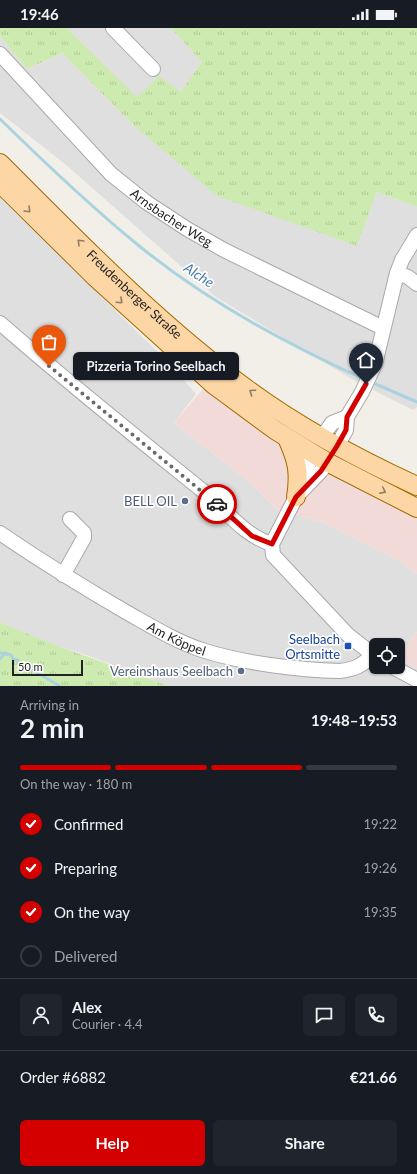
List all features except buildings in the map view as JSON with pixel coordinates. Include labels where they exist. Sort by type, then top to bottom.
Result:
[{"type":"main road","name":"Freudenberger Straße","points":[[0,163],[104,267],[195,348],[247,389],[329,442],[417,486]]},
{"type":"main road","name":"Freudenberger Straße","points":[[0,183],[94,276],[214,385],[287,438],[320,458],[417,508]]},
{"type":"main road","points":[[287,438],[296,458],[299,474],[297,490]]},
{"type":"main road","points":[[320,458],[329,442]]},
{"type":"street","points":[[113,28],[153,69]]},
{"type":"street","name":"Arnsbacher Weg","points":[[0,54],[111,174],[140,197],[187,229],[224,250],[383,328]]},
{"type":"street","points":[[329,442],[346,430],[347,417],[367,381],[378,354],[397,273],[417,235]]},
{"type":"street","points":[[397,273],[408,277],[417,284]]},
{"type":"street","points":[[0,323],[68,382],[211,498],[252,536],[272,544]]},
{"type":"street","points":[[320,458],[321,471],[297,490],[272,544],[273,555],[348,635],[369,652]]},
{"type":"street","points":[[62,575],[84,538],[84,534],[70,519]]},
{"type":"street","name":"Am Köppel","points":[[0,532],[62,575],[181,642],[217,654],[268,664],[340,671],[352,670],[369,660]]},
{"type":"street","points":[[405,673],[417,680]]},
{"type":"shaded area","points":[[67,28],[171,28],[202,62],[181,93],[137,98]]},
{"type":"shaded area","points":[[0,36],[27,69],[62,53],[133,125],[357,245],[377,192],[417,207],[417,407],[413,410],[355,381],[216,297],[65,164],[0,113]]},
{"type":"shaded area","points":[[0,197],[165,359],[196,394],[174,423],[247,480],[278,510],[322,522],[400,561],[417,574],[417,632],[405,648],[405,638],[369,638],[369,674],[405,674],[405,662],[417,669],[417,686],[169,686],[89,656],[36,639],[0,622]]},
{"type":"shaded area","points":[[203,389],[321,471],[417,518],[417,574],[400,561],[322,522],[278,510],[247,480],[174,423]]},
{"type":"shaded area","points":[[417,632],[417,669],[405,661],[405,648]]},
{"type":"green space","points":[[0,28],[67,28],[137,97],[159,76],[181,92],[202,62],[171,28],[417,28],[417,207],[377,192],[357,246],[217,196],[133,125],[62,53],[27,69],[0,36]]},
{"type":"green space","points":[[0,622],[63,648],[169,686],[0,686]]},
{"type":"waterway","name":"Alche","points":[[0,119],[85,200],[163,265],[190,284],[246,319],[305,351],[364,379]]},
{"type":"waterway","name":"Alche","points":[[371,382],[417,402]]},
{"type":"waterway","points":[[0,653],[11,655],[13,659],[18,660],[23,668],[36,672],[60,686]]},
{"type":"waterway","points":[[0,659],[4,654]]},
{"type":"way so far","points":[[49,366],[217,504]]},
{"type":"place","name":"Pizzeria Torino Seelbach","points":[[49,366]]},
{"type":"place","name":"BELL OIL","points":[[185,501]]},
{"type":"place","name":"Seelbach Ortsmitte","points":[[348,646]]},
{"type":"place","name":"Vereinshaus Seelbach","points":[[241,671]]},
{"type":"route","points":[[217,504],[252,536],[272,544],[296,497],[321,471],[337,446],[346,430],[347,417],[366,384]]}]
